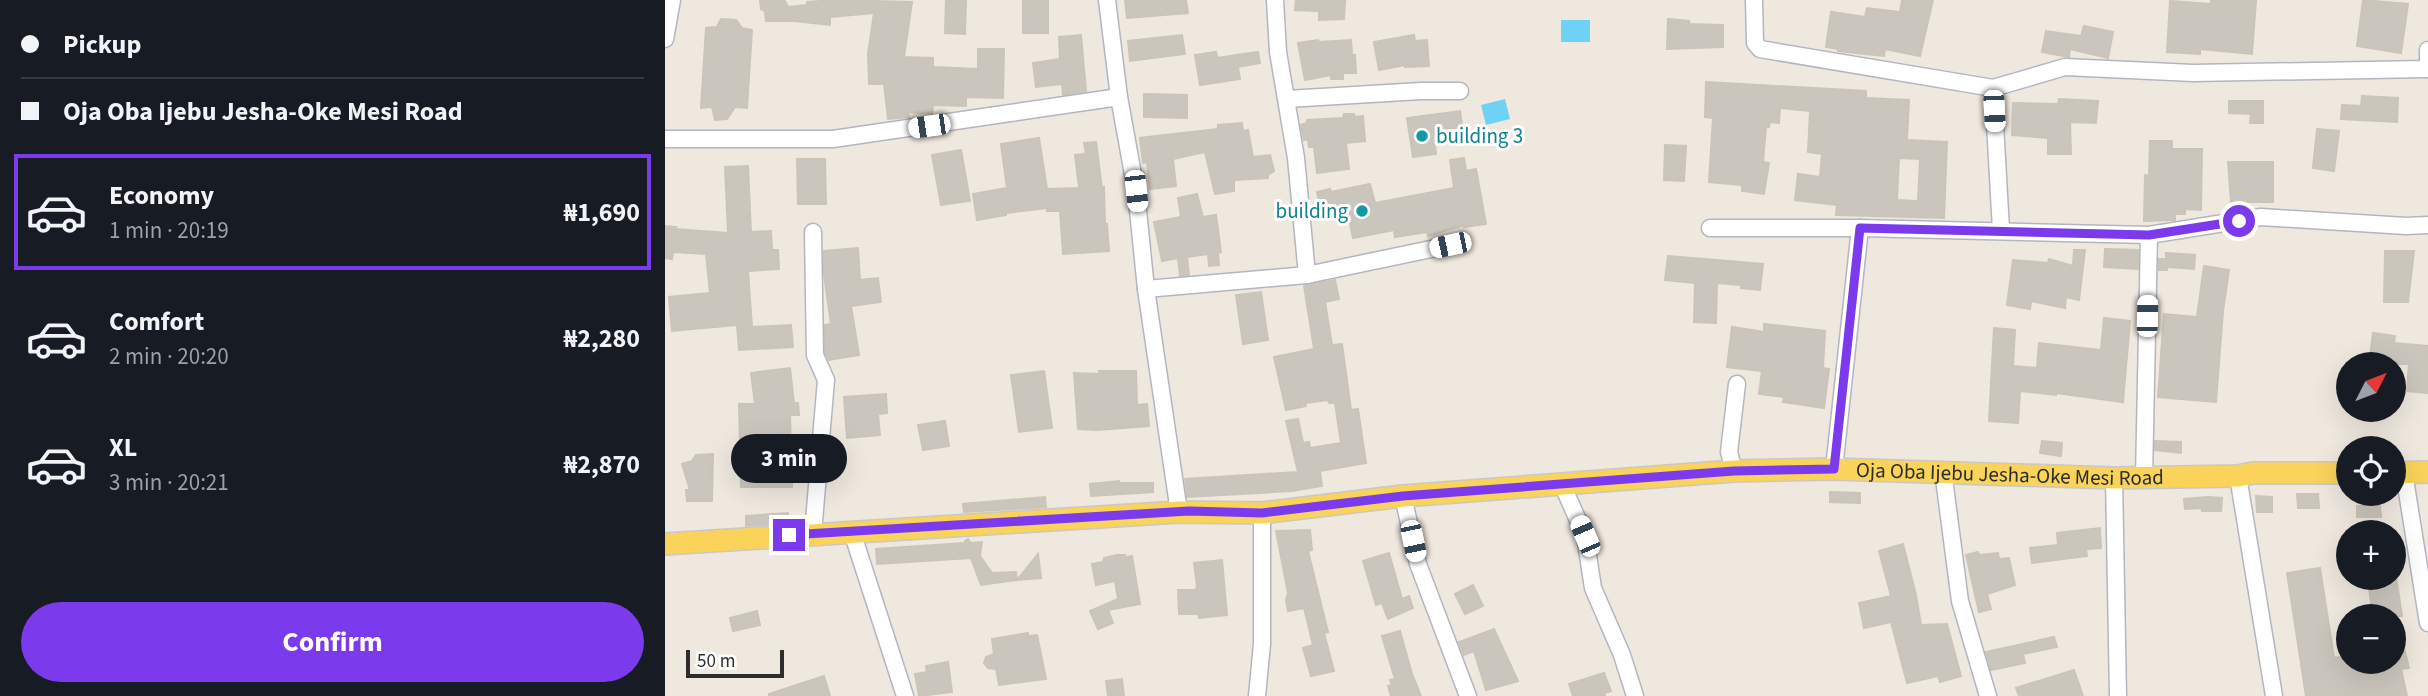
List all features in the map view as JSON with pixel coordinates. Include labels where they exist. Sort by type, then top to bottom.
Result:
[{"type":"main road","name":"Oja Oba Ijebu Jesha-Oke Mesi Road","points":[[665,544],[1179,512],[1262,513],[1403,496],[1734,471],[1943,471],[2114,478],[2336,473]]},
{"type":"main road","points":[[2406,473],[2428,472]]},
{"type":"street","points":[[665,39],[672,0]]},
{"type":"street","points":[[1107,0],[1119,97],[1136,191],[1146,289],[1179,512]]},
{"type":"street","points":[[1275,0],[1278,52],[1296,158],[1307,275]]},
{"type":"street","points":[[1754,0],[1755,43],[1760,49],[1993,88],[2065,67],[2193,74],[2427,69],[2428,50]]},
{"type":"street","points":[[1993,88],[2001,230]]},
{"type":"street","points":[[1287,99],[1460,92]]},
{"type":"street","points":[[665,139],[833,139],[1119,97]]},
{"type":"street","points":[[1710,228],[2001,230],[2149,235],[2261,217],[2428,225]]},
{"type":"street","points":[[1834,469],[1860,228]]},
{"type":"street","points":[[813,232],[815,355],[826,380],[813,533]]},
{"type":"street","points":[[2144,478],[2149,235]]},
{"type":"street","points":[[1146,289],[1307,275],[1450,245]]},
{"type":"street","points":[[1734,471],[1729,453],[1738,384]]},
{"type":"street","points":[[1943,471],[1960,601],[1988,696]]},
{"type":"street","points":[[2238,476],[2274,696]]},
{"type":"street","points":[[2114,478],[2118,696]]},
{"type":"street","points":[[1562,484],[1585,536],[1593,587],[1636,696]]},
{"type":"street","points":[[1403,496],[1418,564],[1468,696]]},
{"type":"street","points":[[2405,506],[2428,622]]},
{"type":"street","points":[[1257,696],[1262,644],[1262,513]]},
{"type":"street","points":[[852,532],[905,696]]},
{"type":"water","points":[[1561,20],[1590,20],[1590,42],[1561,42]]},
{"type":"water","points":[[1505,99],[1510,119],[1486,125],[1481,105]]},
{"type":"building","points":[[760,0],[785,1],[788,7],[834,0],[912,2],[904,57],[933,58],[933,67],[978,69],[978,49],[1004,49],[1003,98],[966,97],[966,106],[933,105],[932,114],[908,112],[909,117],[888,119],[884,84],[869,84],[868,54],[874,13],[830,17],[830,25],[766,21]]},
{"type":"building","points":[[946,0],[966,0],[965,34],[945,33]]},
{"type":"building","points":[[1023,0],[1048,0],[1048,33],[1023,33]]},
{"type":"building","points":[[1125,0],[1186,0],[1188,13],[1127,18]]},
{"type":"building","points":[[1296,0],[1345,0],[1344,19],[1319,20],[1319,11],[1295,10]]},
{"type":"building","points":[[1902,0],[1933,0],[1920,56],[1885,49],[1884,56],[1838,51],[1826,47],[1831,12],[1865,17],[1867,8],[1900,12]]},
{"type":"building","points":[[2211,0],[2256,0],[2252,54],[2200,49],[2200,54],[2167,52],[2170,1],[2211,4]]},
{"type":"building","points":[[2363,0],[2408,4],[2401,53],[2357,46]]},
{"type":"building","points":[[721,19],[736,20],[742,28],[752,30],[747,108],[735,107],[727,119],[715,120],[712,107],[701,108],[706,28],[717,27]]},
{"type":"building","points":[[1668,19],[1689,21],[1689,24],[1723,25],[1723,47],[1667,49]]},
{"type":"building","points":[[2084,26],[2113,32],[2108,58],[2070,49],[2069,57],[2042,52],[2046,31],[2081,36]]},
{"type":"building","points":[[1081,35],[1086,91],[1063,95],[1062,84],[1036,87],[1033,63],[1060,59],[1059,37]]},
{"type":"building","points":[[1182,35],[1185,54],[1130,61],[1128,41]]},
{"type":"building","points":[[1414,35],[1415,41],[1427,40],[1429,66],[1405,65],[1379,70],[1374,42]]},
{"type":"building","points":[[1351,40],[1356,73],[1343,73],[1343,79],[1331,79],[1331,75],[1305,80],[1298,43]]},
{"type":"building","points":[[1216,52],[1217,58],[1258,52],[1260,63],[1238,67],[1240,79],[1200,85],[1195,55]]},
{"type":"building","points":[[1706,82],[1866,91],[1866,98],[1909,100],[1907,140],[1947,142],[1944,218],[1836,215],[1837,205],[1795,200],[1798,174],[1820,177],[1822,154],[1808,152],[1810,111],[1780,108],[1779,123],[1770,122],[1769,127],[1766,127],[1763,162],[1769,163],[1764,194],[1742,191],[1742,185],[1709,182],[1713,118],[1705,117]],"holes":[[[1899,158],[1920,159],[1918,201],[1897,200]]]},
{"type":"building","points":[[1144,94],[1187,95],[1187,118],[1144,117]]},
{"type":"building","points":[[2362,96],[2398,98],[2397,122],[2341,119],[2342,105],[2361,106]]},
{"type":"building","points":[[2059,99],[2098,101],[2096,123],[2070,122],[2071,154],[2048,154],[2048,138],[2012,135],[2013,103],[2058,104]]},
{"type":"building","points":[[2229,101],[2263,101],[2263,123],[2250,123],[2251,114],[2229,113]]},
{"type":"building","name":"building 3","points":[[1460,111],[1463,131],[1434,134],[1436,154],[1413,157],[1407,118]]},
{"type":"building","points":[[1344,114],[1363,116],[1365,141],[1346,143],[1349,169],[1317,173],[1314,147],[1309,147],[1308,139],[1304,140],[1301,125],[1307,123],[1307,120],[1343,118]]},
{"type":"building","points":[[1242,123],[1243,131],[1248,130],[1253,157],[1270,155],[1274,171],[1268,178],[1234,180],[1234,191],[1215,194],[1205,152],[1173,159],[1176,186],[1150,189],[1147,162],[1143,163],[1140,138],[1218,129],[1218,125]]},
{"type":"building","points":[[2317,129],[2339,131],[2334,171],[2313,168]]},
{"type":"building","points":[[1039,138],[1047,189],[1079,188],[1075,155],[1086,154],[1084,143],[1096,142],[1102,188],[1104,187],[1109,251],[1063,254],[1060,211],[1047,211],[1047,208],[977,220],[973,194],[1007,188],[1001,144]]},
{"type":"building","points":[[2150,141],[2172,141],[2172,149],[2202,149],[2201,210],[2185,209],[2185,214],[2175,214],[2175,220],[2144,221],[2145,175],[2149,176]]},
{"type":"building","points":[[1665,145],[1686,146],[1684,181],[1664,180]]},
{"type":"building","points":[[961,150],[970,201],[941,205],[932,155]]},
{"type":"building","points":[[1464,158],[1466,171],[1476,169],[1486,224],[1464,225],[1428,236],[1427,232],[1395,237],[1394,230],[1353,238],[1348,214],[1323,219],[1317,192],[1370,184],[1375,203],[1454,188],[1450,160]]},
{"type":"building","points":[[797,159],[825,159],[826,204],[798,204]]},
{"type":"building","points":[[2228,162],[2273,162],[2273,202],[2231,202]]},
{"type":"building","points":[[748,166],[751,232],[771,231],[772,250],[778,250],[779,269],[748,271],[752,327],[791,325],[793,347],[739,350],[737,325],[672,331],[669,297],[710,293],[706,254],[673,252],[672,259],[665,258],[665,226],[728,233],[725,167]]},
{"type":"building","points":[[1197,194],[1203,217],[1216,215],[1221,252],[1218,253],[1219,265],[1209,266],[1208,254],[1187,257],[1189,275],[1180,276],[1178,258],[1162,261],[1154,222],[1181,217],[1178,198]]},
{"type":"building","points":[[858,248],[860,280],[878,278],[881,302],[851,306],[859,355],[829,360],[825,353],[825,325],[831,324],[824,275],[824,251]]},
{"type":"building","points":[[2105,249],[2138,250],[2138,269],[2104,267]]},
{"type":"building","points":[[2074,250],[2085,250],[2079,300],[2066,297],[2065,308],[2031,301],[2030,309],[2007,305],[2013,260],[2048,263],[2049,259],[2073,266]]},
{"type":"building","points":[[2385,251],[2414,251],[2408,302],[2384,302]]},
{"type":"building","points":[[2166,253],[2195,255],[2194,269],[2167,267],[2167,270],[2159,270],[2159,259],[2166,259]]},
{"type":"building","points":[[1668,256],[1763,264],[1760,290],[1717,283],[1716,323],[1694,322],[1695,283],[1665,280]]},
{"type":"building","points":[[2204,266],[2229,270],[2216,402],[2158,397],[2164,314],[2197,317]]},
{"type":"building","points":[[1335,280],[1339,299],[1325,302],[1332,345],[1342,344],[1351,410],[1358,409],[1366,463],[1320,471],[1322,486],[1292,491],[1187,497],[1185,479],[1298,472],[1286,421],[1298,419],[1303,443],[1309,442],[1310,448],[1341,443],[1335,403],[1329,403],[1328,400],[1305,403],[1306,406],[1286,410],[1274,357],[1314,349],[1304,286]]},
{"type":"building","points":[[1261,292],[1268,340],[1243,344],[1236,295]]},
{"type":"building","points":[[2104,318],[2130,321],[2123,402],[2020,391],[2018,423],[1989,421],[1994,328],[2015,330],[2013,366],[2037,368],[2039,343],[2101,350]]},
{"type":"building","points":[[1764,324],[1825,331],[1823,368],[1829,369],[1824,408],[1783,402],[1784,397],[1759,394],[1762,371],[1727,367],[1732,327],[1764,332]]},
{"type":"building","points":[[2373,333],[2395,336],[2394,343],[2428,346],[2428,393],[2407,391],[2409,364],[2406,364],[2406,352],[2371,352]]},
{"type":"building","points":[[790,368],[794,403],[798,403],[799,415],[790,415],[792,487],[741,487],[739,404],[755,404],[751,373]]},
{"type":"building","points":[[1044,371],[1052,428],[1019,432],[1011,375]]},
{"type":"building","points":[[1099,371],[1136,371],[1137,405],[1147,404],[1149,426],[1078,429],[1074,373],[1099,374]]},
{"type":"building","points":[[886,394],[887,413],[878,414],[880,435],[847,438],[844,397]]},
{"type":"building","points":[[945,421],[949,446],[923,450],[918,425]]},
{"type":"building","points":[[2042,441],[2062,443],[2061,456],[2040,453]]},
{"type":"building","points":[[2155,441],[2181,442],[2181,453],[2155,450]]},
{"type":"building","points":[[713,454],[712,501],[687,501],[686,490],[690,490],[682,464],[692,461],[696,455]]},
{"type":"building","points":[[1119,481],[1153,483],[1153,492],[1091,496],[1090,484]]},
{"type":"building","points":[[1830,492],[1860,493],[1860,503],[1830,502]]},
{"type":"building","points":[[2297,494],[2318,494],[2319,508],[2298,508]]},
{"type":"building","points":[[2256,496],[2272,497],[2272,512],[2257,512]]},
{"type":"building","points":[[1045,497],[1046,507],[964,512],[963,504]]},
{"type":"building","points":[[2222,498],[2221,511],[2185,509],[2184,499]]},
{"type":"building","points":[[2357,506],[2380,506],[2381,517],[2357,517]]},
{"type":"building","points":[[788,513],[789,523],[746,526],[746,516]]},
{"type":"building","points":[[2100,528],[2101,548],[2086,549],[2087,556],[2032,563],[2030,548],[2058,545],[2057,533]]},
{"type":"building","points":[[1310,530],[1312,550],[1308,551],[1328,632],[1324,633],[1334,671],[1311,676],[1303,648],[1313,645],[1304,608],[1288,611],[1288,593],[1276,531]]},
{"type":"building","points":[[968,539],[971,543],[982,542],[980,556],[992,573],[1016,572],[1017,580],[981,585],[971,558],[877,564],[876,549],[965,543]]},
{"type":"building","points":[[1903,544],[1921,625],[1947,624],[1961,676],[1940,682],[1938,676],[1907,683],[1891,622],[1864,628],[1859,603],[1891,596],[1879,551]]},
{"type":"building","points":[[1978,552],[1979,555],[1998,553],[1999,559],[2009,558],[2015,585],[1987,594],[1991,609],[1979,612],[1966,555]]},
{"type":"building","points":[[1389,553],[1402,599],[1409,596],[1413,608],[1388,619],[1382,603],[1376,605],[1363,561]]},
{"type":"building","points":[[1038,554],[1041,578],[1017,580]]},
{"type":"building","points":[[1117,555],[1125,555],[1124,558],[1132,556],[1140,604],[1108,610],[1113,623],[1098,629],[1090,611],[1118,599],[1115,581],[1096,585],[1092,564]]},
{"type":"building","points":[[1222,560],[1227,615],[1199,618],[1199,614],[1179,614],[1178,590],[1196,590],[1194,563]]},
{"type":"building","points":[[2320,568],[2336,658],[2336,674],[2402,674],[2407,696],[2306,696],[2287,573]]},
{"type":"building","points":[[1473,585],[1483,606],[1465,614],[1455,594]]},
{"type":"building","points":[[2369,590],[2398,590],[2400,604],[2371,604]]},
{"type":"building","points":[[757,611],[760,625],[733,631],[730,618]]},
{"type":"building","points":[[1494,629],[1518,681],[1486,690],[1474,651],[1464,655],[1459,642]]},
{"type":"building","points":[[1400,631],[1421,696],[1391,696],[1388,686],[1392,685],[1390,680],[1395,679],[1382,636]]},
{"type":"building","points":[[1028,633],[1028,636],[1037,635],[1046,679],[999,685],[996,669],[988,668],[984,663],[986,657],[994,654],[992,639]]},
{"type":"building","points":[[2054,637],[2057,647],[2023,654],[2025,663],[1991,670],[1986,652]]},
{"type":"building","points":[[948,662],[952,692],[919,696],[915,674],[927,672],[926,666]]},
{"type":"building","points":[[2074,670],[2083,696],[2019,696],[2016,688]]},
{"type":"building","points":[[1604,673],[1611,691],[1604,693],[1605,696],[1573,696],[1569,684]]},
{"type":"building","points":[[824,676],[830,696],[769,696],[769,694]]},
{"type":"building","points":[[1122,679],[1124,696],[1108,696],[1106,681]]},
{"type":"place","name":"building 3","points":[[1422,136]]},
{"type":"place","name":"building","points":[[1362,211]]},
{"type":"route","points":[[789,535],[1189,511],[1262,513],[1403,496],[1734,471],[1834,469],[1860,228],[2149,235],[2239,221]]}]
